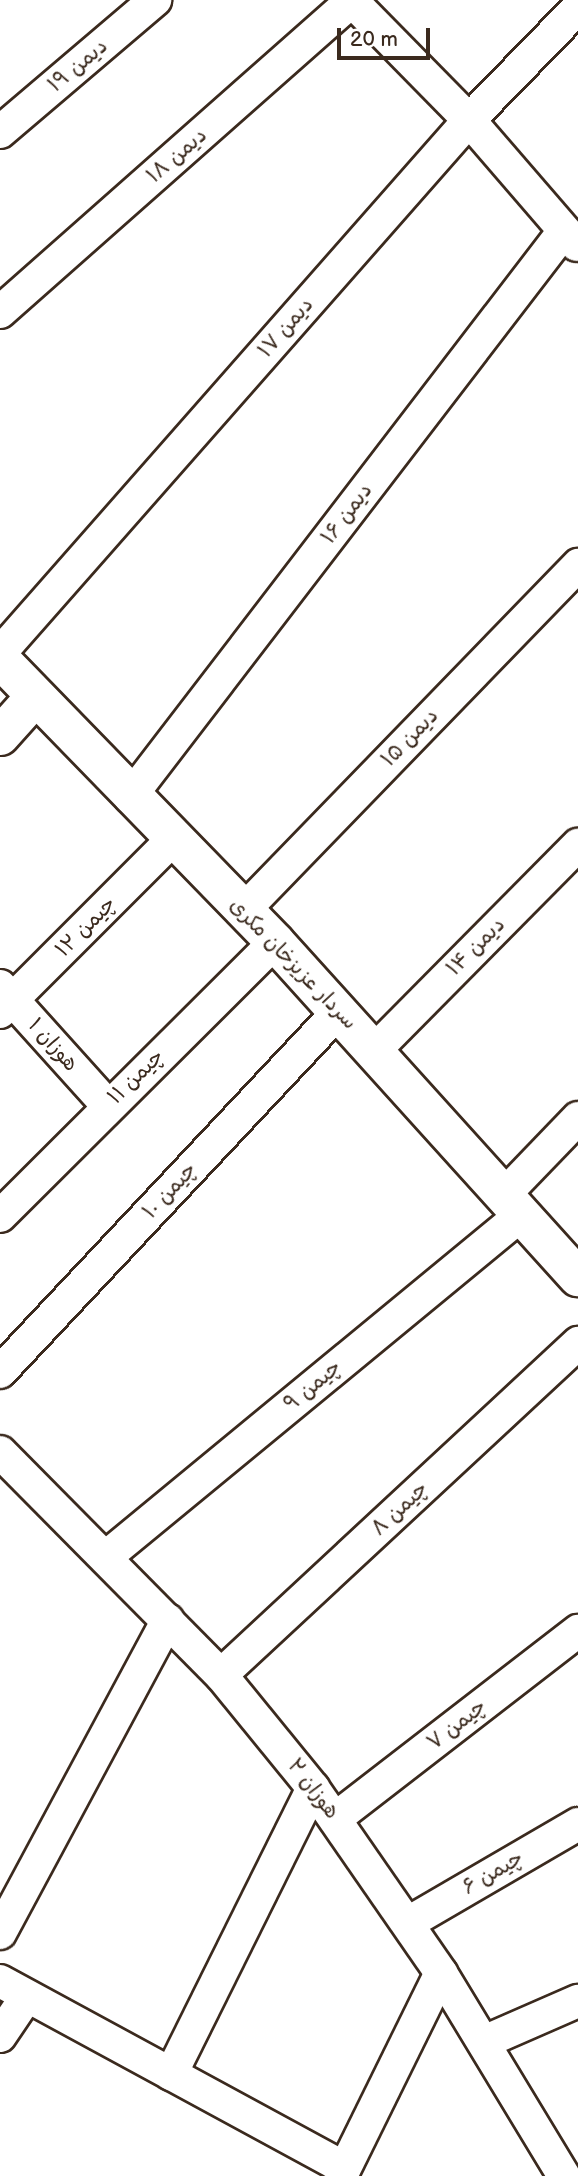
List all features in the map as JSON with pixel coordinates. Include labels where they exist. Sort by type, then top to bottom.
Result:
[{"type":"street","name":"دیمن ۱۹","points":[[0,132],[155,0]]},
{"type":"street","points":[[352,0],[469,120],[571,239]]},
{"type":"street","name":"دیمن ۱۸","points":[[0,312],[352,0]]},
{"type":"street","name":"دیمن ۱۷","points":[[0,653],[469,120],[578,8]]},
{"type":"street","name":"دیمن ۱۶","points":[[130,797],[571,239]]},
{"type":"street","name":"دیمن ۱۵","points":[[243,911],[578,565]]},
{"type":"street","name":"سردار عزیزخان مکری","points":[[0,659],[130,797],[275,942],[578,1278]]},
{"type":"street","points":[[0,736],[35,697]]},
{"type":"street","name":"چیمن ۱۲","points":[[4,999],[172,840]]},
{"type":"street","name":"دیمن ۱۴","points":[[375,1050],[578,845]]},
{"type":"street","name":"چیمن ۱۱","points":[[0,1216],[107,1105],[275,942]]},
{"type":"street","name":"هوزان ۱","points":[[4,999],[107,1105]]},
{"type":"street","name":"چیمن ۱۰","points":[[0,1372],[339,1011]]},
{"type":"street","name":"چیمن ۹","points":[[106,1557],[512,1205],[578,1118]]},
{"type":"street","name":"چیمن ۸","points":[[221,1675],[578,1343]]},
{"type":"street","name":"هوزان ۲","points":[[4,1466],[106,1557],[221,1675],[313,1788],[441,1973],[564,2176]]},
{"type":"street","points":[[0,1933],[168,1620]]},
{"type":"street","name":"چیمن ۷","points":[[336,1818],[578,1631]]},
{"type":"street","points":[[171,2074],[313,1788]]},
{"type":"street","name":"چیمن ۶","points":[[408,1923],[578,1824]]},
{"type":"street","points":[[0,2036],[14,1989],[343,2172],[441,1973]]},
{"type":"street","points":[[484,2042],[578,2001]]}]
